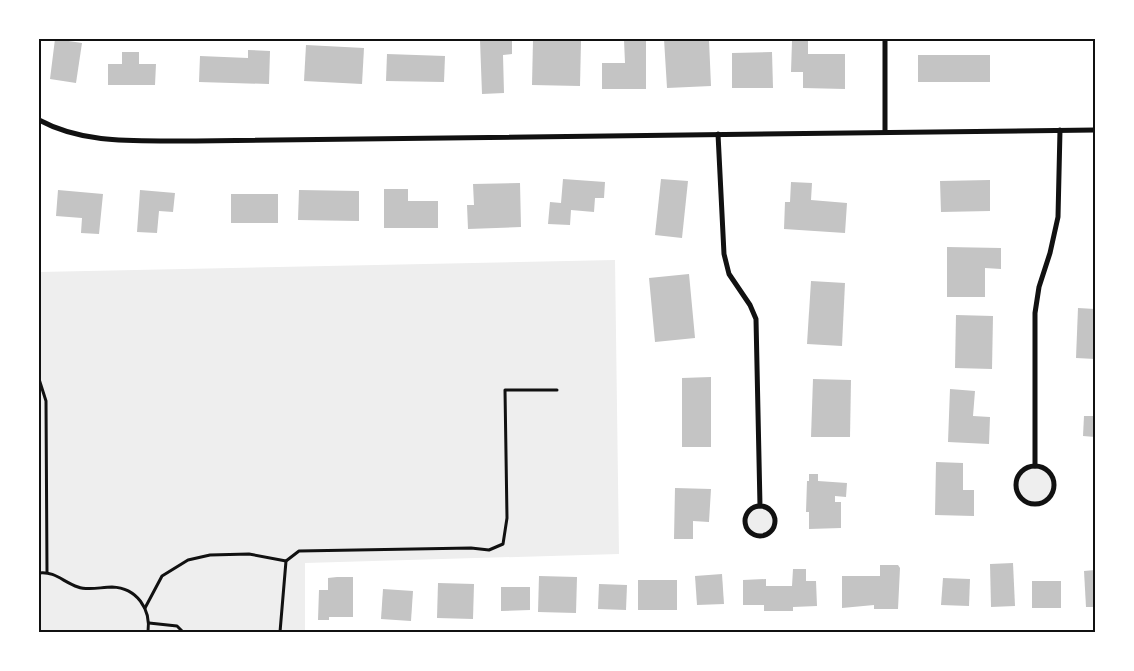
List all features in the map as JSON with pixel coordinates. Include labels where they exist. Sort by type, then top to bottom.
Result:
[{"type":"street","points":[[884,39],[885,132]]},
{"type":"street","points":[[39,120],[77,136],[103,140],[196,141],[1095,130]]},
{"type":"street","points":[[1035,466],[1035,313],[1039,287],[1050,253],[1058,217],[1060,130]]},
{"type":"street","points":[[718,134],[724,254],[730,274],[750,305],[756,320],[760,506]]},
{"type":"street","points":[[1035,466],[1041,467],[1050,474],[1054,485],[1051,496],[1038,504],[1031,504],[1020,497],[1016,485],[1024,470],[1035,466]]},
{"type":"street","points":[[760,506],[772,512],[775,521],[773,529],[762,536],[753,534],[745,523],[751,510],[760,506]]},
{"type":"path","points":[[39,379],[46,401],[47,572]]},
{"type":"path","points":[[280,632],[286,561],[298,551],[489,550],[503,544],[507,518],[505,390],[557,390]]},
{"type":"path","points":[[145,608],[162,576],[188,560],[210,556],[249,554],[286,561]]},
{"type":"path","points":[[39,573],[47,572],[64,578],[78,587],[113,587],[128,590],[143,602],[149,623],[148,632]]},
{"type":"path","points":[[149,623],[177,626],[183,632]]},
{"type":"shaded area","points":[[615,260],[619,554],[305,563],[305,632],[39,632],[39,272]]},
{"type":"shaded area","points":[[1035,466],[1048,472],[1054,485],[1048,498],[1035,504],[1022,498],[1016,485],[1022,472]]},
{"type":"shaded area","points":[[760,506],[766,507],[774,515],[774,527],[766,535],[760,536],[754,535],[746,527],[745,521],[746,515],[754,507]]},
{"type":"building","points":[[55,39],[82,43],[76,83],[50,79]]},
{"type":"building","points":[[512,39],[512,54],[503,55],[504,93],[482,94],[480,40]]},
{"type":"building","points":[[664,39],[684,39],[684,41],[709,40],[711,86],[667,88]]},
{"type":"building","points":[[533,40],[581,41],[580,86],[532,85]]},
{"type":"building","points":[[624,40],[646,40],[646,89],[602,89],[602,63],[625,63]]},
{"type":"building","points":[[792,41],[808,41],[808,54],[845,54],[845,89],[803,88],[803,72],[791,72]]},
{"type":"building","points":[[306,45],[364,48],[362,84],[304,81]]},
{"type":"building","points":[[248,50],[270,51],[269,84],[199,82],[200,56],[248,58]]},
{"type":"building","points":[[122,52],[139,52],[139,64],[156,64],[155,85],[108,85],[108,64],[122,64]]},
{"type":"building","points":[[772,52],[773,88],[732,88],[732,53]]},
{"type":"building","points":[[387,54],[445,56],[444,82],[386,81]]},
{"type":"building","points":[[918,55],[990,55],[990,82],[918,82]]},
{"type":"building","points":[[563,179],[605,182],[604,198],[595,198],[594,212],[571,210],[570,225],[548,224],[550,202],[561,203]]},
{"type":"building","points":[[661,179],[688,181],[682,238],[655,235]]},
{"type":"building","points":[[990,180],[990,211],[941,212],[940,181]]},
{"type":"building","points":[[791,182],[812,183],[811,200],[847,203],[845,233],[784,229],[785,202],[790,202]]},
{"type":"building","points":[[520,183],[521,227],[468,229],[467,205],[474,205],[473,184]]},
{"type":"building","points":[[384,189],[408,189],[408,201],[438,201],[438,228],[384,228]]},
{"type":"building","points":[[58,190],[103,194],[99,234],[81,233],[82,218],[56,216]]},
{"type":"building","points":[[140,190],[175,193],[173,212],[159,211],[157,233],[137,232]]},
{"type":"building","points":[[299,190],[359,191],[359,221],[298,220]]},
{"type":"building","points":[[231,194],[278,194],[278,223],[231,223]]},
{"type":"building","points":[[947,247],[1001,248],[1001,269],[985,268],[985,297],[947,297]]},
{"type":"building","points":[[689,274],[695,338],[655,342],[649,278]]},
{"type":"building","points":[[811,281],[845,283],[842,346],[807,344]]},
{"type":"building","points":[[1078,308],[1095,309],[1095,359],[1076,358]]},
{"type":"building","points":[[956,315],[993,316],[992,369],[955,368]]},
{"type":"building","points":[[711,377],[711,447],[682,447],[682,378]]},
{"type":"building","points":[[813,379],[851,380],[850,437],[811,437]]},
{"type":"building","points":[[950,389],[975,391],[973,416],[990,417],[989,444],[948,442]]},
{"type":"building","points":[[1084,416],[1095,416],[1095,437],[1083,436]]},
{"type":"building","points":[[936,462],[963,463],[963,490],[974,490],[974,516],[935,515]]},
{"type":"building","points":[[809,474],[818,474],[818,481],[847,483],[846,497],[835,496],[835,502],[841,502],[841,528],[809,529],[809,512],[806,512]]},
{"type":"building","points":[[675,488],[711,489],[709,522],[693,521],[693,539],[674,539]]},
{"type":"building","points":[[1013,563],[1015,606],[991,607],[990,564]]},
{"type":"building","points":[[880,565],[898,565],[900,568],[898,609],[874,609],[874,605],[842,608],[842,576],[880,576]]},
{"type":"building","points":[[793,569],[806,569],[806,581],[816,581],[817,606],[793,607],[793,611],[764,611],[764,605],[743,605],[743,580],[766,579],[766,586],[792,586]]},
{"type":"building","points":[[1095,570],[1095,607],[1086,607],[1084,571]]},
{"type":"building","points":[[722,574],[724,604],[697,605],[695,576]]},
{"type":"building","points":[[539,576],[577,577],[576,613],[538,612]]},
{"type":"building","points":[[353,577],[353,617],[329,617],[329,620],[318,620],[319,590],[328,590],[328,578]]},
{"type":"building","points":[[943,578],[970,579],[969,606],[941,605]]},
{"type":"building","points":[[638,580],[677,580],[677,610],[638,610]]},
{"type":"building","points":[[1032,581],[1061,581],[1061,608],[1032,608]]},
{"type":"building","points":[[438,583],[474,584],[473,619],[437,618]]},
{"type":"building","points":[[599,584],[627,585],[626,610],[598,609]]},
{"type":"building","points":[[501,587],[530,587],[530,610],[501,611]]},
{"type":"building","points":[[383,589],[413,591],[411,621],[381,619]]}]
